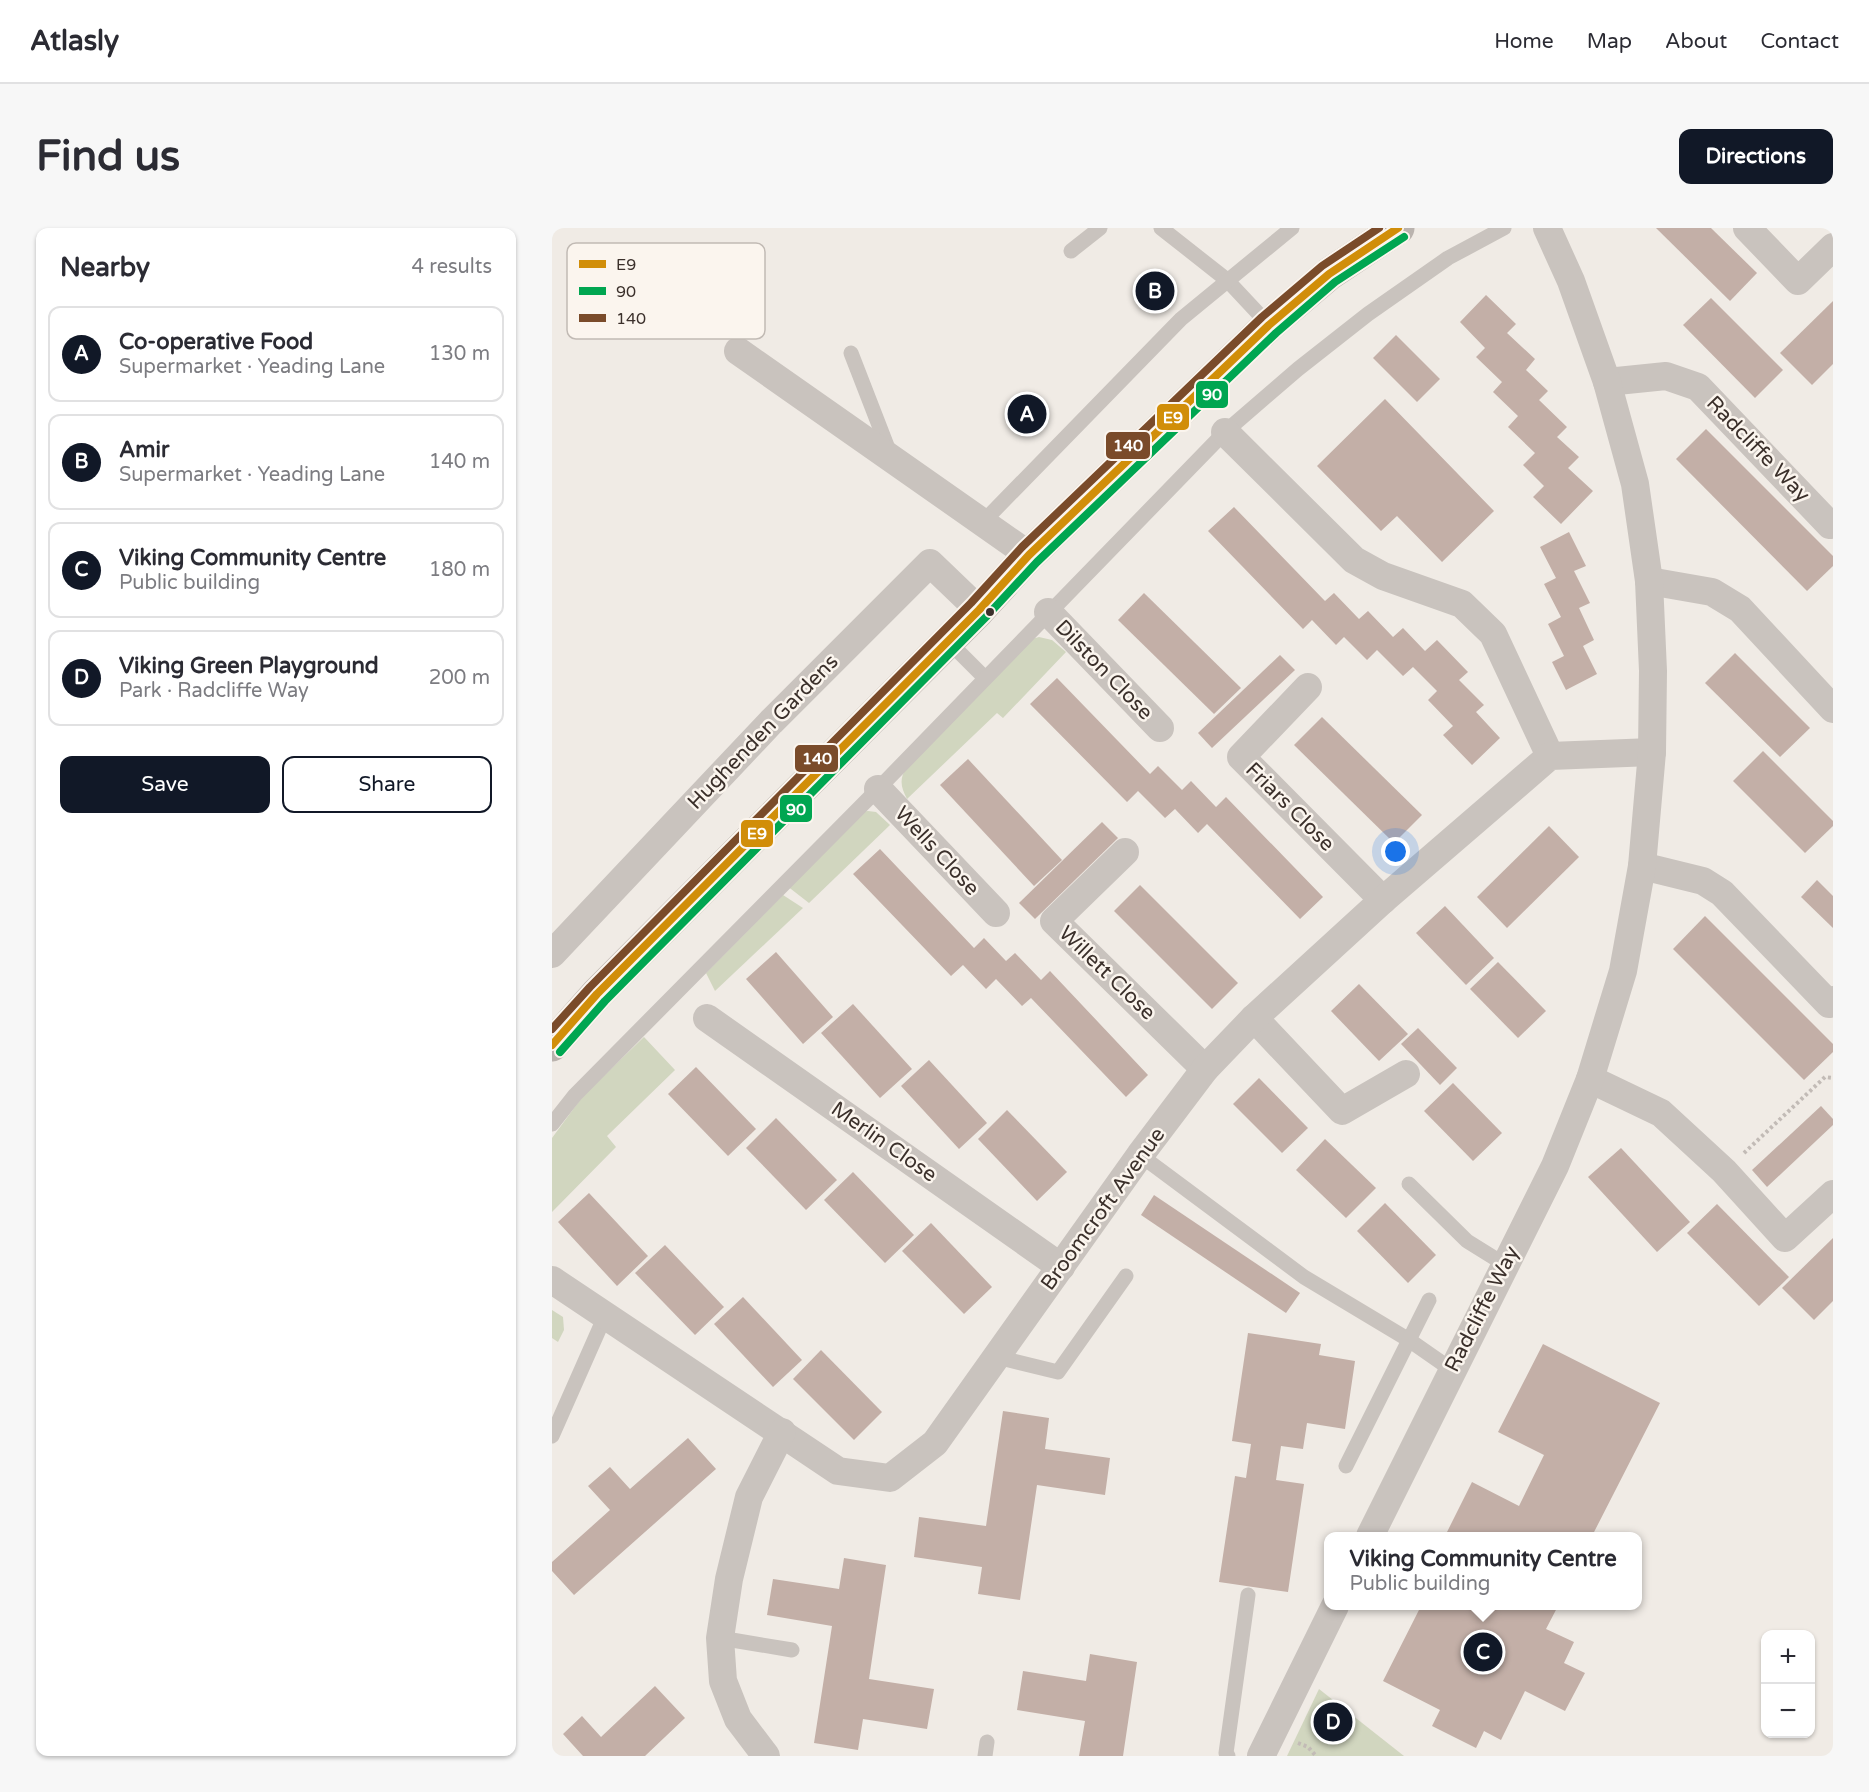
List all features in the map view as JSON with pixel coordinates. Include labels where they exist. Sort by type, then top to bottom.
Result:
[{"type":"street","points":[[552,1045],[597,994],[979,610],[1029,555],[1269,325],[1329,274],[1398,228]]},
{"type":"street","name":"Radcliffe Way","points":[[1372,1532],[1555,1166],[1590,1079],[1623,972],[1642,866],[1652,752],[1653,670],[1649,581],[1635,484],[1606,382],[1571,281],[1547,228]]},
{"type":"street","points":[[1747,228],[1798,281],[1833,247]]},
{"type":"street","points":[[738,351],[1029,555]]},
{"type":"street","name":"Radcliffe Way","points":[[1606,382],[1666,376],[1698,387],[1830,525],[1833,523]]},
{"type":"street","points":[[1225,432],[1354,560],[1383,576],[1462,604],[1493,634],[1550,756],[1652,752]]},
{"type":"street","name":"Hughenden Gardens","points":[[552,954],[771,722],[930,563],[979,610]]},
{"type":"street","points":[[1649,581],[1712,592],[1740,609],[1833,709]]},
{"type":"street","name":"Dilston Close","points":[[1048,612],[1160,728]]},
{"type":"street","name":"Friars Close","points":[[1308,687],[1241,757],[1383,900]]},
{"type":"street","name":"Broomcroft Avenue","points":[[552,1280],[838,1471],[890,1478],[935,1443],[1140,1155],[1205,1069],[1254,1018],[1383,900],[1550,756]]},
{"type":"street","name":"Wells Close","points":[[878,789],[996,914]]},
{"type":"street","name":"Willett Close","points":[[1125,852],[1054,921],[1205,1069]]},
{"type":"street","points":[[1642,866],[1703,881],[1722,893],[1829,1004],[1833,1000]]},
{"type":"street","name":"Merlin Close","points":[[707,1018],[1061,1267]]},
{"type":"street","points":[[1254,1018],[1342,1111],[1406,1074]]},
{"type":"street","points":[[1590,1079],[1661,1113],[1724,1172],[1785,1238],[1833,1194]]},
{"type":"street","points":[[766,1756],[738,1719],[723,1681],[720,1638],[729,1579],[749,1497],[782,1432]]},
{"type":"street","points":[[1261,1756],[1333,1610]]},
{"type":"lane","points":[[1071,252],[1100,228]]},
{"type":"lane","points":[[1161,228],[1227,280],[1269,325]]},
{"type":"lane","points":[[982,523],[1181,319],[1292,228]]},
{"type":"lane","points":[[552,1124],[583,1087],[878,789],[1225,432],[1298,369],[1368,314],[1448,258],[1504,228]]},
{"type":"lane","points":[[851,353],[891,459]]},
{"type":"lane","points":[[948,641],[985,678]]},
{"type":"lane","points":[[1140,1155],[1304,1277],[1409,1340],[1452,1370]]},
{"type":"lane","points":[[1408,1184],[1467,1241],[1504,1264]]},
{"type":"lane","points":[[997,1357],[1058,1372],[1126,1276]]},
{"type":"lane","points":[[1346,1466],[1429,1300]]},
{"type":"lane","points":[[552,1436],[605,1316]]},
{"type":"lane","points":[[1228,1756],[1226,1753],[1248,1595]]},
{"type":"lane","points":[[720,1638],[792,1650]]},
{"type":"path","points":[[1724,1172],[1825,1077],[1833,1078]]},
{"type":"green space","points":[[1039,637],[1052,640],[1066,652],[1003,718],[997,713],[907,799],[902,784],[902,776],[906,768],[1025,641]]},
{"type":"green space","points":[[876,812],[890,825],[809,903],[782,882],[851,813]]},
{"type":"green space","points":[[783,895],[803,908],[715,991],[706,973]]},
{"type":"green space","points":[[644,1037],[675,1070],[607,1136],[616,1147],[552,1212],[552,1138],[583,1096]]},
{"type":"green space","points":[[552,1310],[563,1317],[564,1330],[558,1342],[552,1338]]},
{"type":"green space","points":[[1319,1689],[1404,1756],[1287,1756]]},
{"type":"building","points":[[1656,228],[1711,228],[1757,273],[1730,301]]},
{"type":"building","points":[[1486,295],[1516,324],[1507,333],[1535,359],[1526,370],[1548,391],[1539,400],[1567,427],[1557,437],[1579,457],[1568,468],[1593,491],[1561,524],[1533,497],[1544,486],[1523,465],[1535,453],[1508,427],[1518,416],[1493,392],[1502,382],[1476,357],[1485,348],[1460,322]]},
{"type":"building","points":[[1711,298],[1783,370],[1755,398],[1683,325]]},
{"type":"building","points":[[1833,301],[1833,364],[1812,385],[1780,353]]},
{"type":"building","points":[[1396,335],[1440,379],[1417,402],[1373,358]]},
{"type":"building","points":[[1385,399],[1494,511],[1442,562],[1397,516],[1381,531],[1317,466]]},
{"type":"building","points":[[1706,429],[1833,556],[1833,566],[1807,591],[1676,459]]},
{"type":"building","points":[[1234,507],[1325,601],[1334,593],[1359,619],[1368,611],[1393,637],[1403,628],[1425,651],[1437,640],[1468,672],[1459,680],[1484,705],[1476,712],[1500,738],[1472,765],[1443,735],[1453,726],[1428,700],[1437,691],[1413,667],[1403,676],[1377,650],[1367,660],[1344,637],[1336,645],[1312,620],[1303,629],[1208,531]]},
{"type":"building","points":[[1569,532],[1586,566],[1574,571],[1590,603],[1579,608],[1594,640],[1583,646],[1597,674],[1566,690],[1552,662],[1564,656],[1548,624],[1561,617],[1544,584],[1556,578],[1540,547]]},
{"type":"building","points":[[1144,593],[1241,688],[1214,714],[1118,620]]},
{"type":"building","points":[[1735,653],[1810,728],[1780,757],[1705,683]]},
{"type":"building","points":[[1280,655],[1295,670],[1212,748],[1198,733]]},
{"type":"building","points":[[1057,678],[1150,774],[1158,766],[1182,790],[1191,781],[1216,807],[1226,797],[1323,897],[1300,919],[1207,824],[1198,833],[1175,809],[1165,818],[1138,791],[1127,802],[1030,704]]},
{"type":"building","points":[[1322,717],[1422,815],[1394,843],[1294,745]]},
{"type":"building","points":[[1763,751],[1833,821],[1833,826],[1805,853],[1733,781]]},
{"type":"building","points":[[968,759],[1062,860],[1034,886],[940,785]]},
{"type":"building","points":[[1102,822],[1118,838],[1035,919],[1019,903]]},
{"type":"building","points":[[1549,826],[1579,857],[1507,928],[1477,897]]},
{"type":"building","points":[[880,849],[974,948],[984,938],[1006,961],[1015,953],[1041,980],[1050,971],[1148,1075],[1126,1097],[1031,998],[1022,1006],[996,979],[986,989],[963,965],[951,976],[853,874]]},
{"type":"building","points":[[1817,880],[1833,896],[1833,928],[1801,897]]},
{"type":"building","points":[[1140,885],[1238,983],[1212,1009],[1114,911]]},
{"type":"building","points":[[1445,906],[1494,958],[1466,985],[1416,933]]},
{"type":"building","points":[[1705,916],[1833,1044],[1833,1052],[1804,1080],[1673,949]]},
{"type":"building","points":[[776,952],[833,1017],[803,1044],[746,979]]},
{"type":"building","points":[[1498,962],[1546,1011],[1518,1038],[1470,989]]},
{"type":"building","points":[[1359,984],[1408,1034],[1379,1061],[1331,1011]]},
{"type":"building","points":[[853,1004],[912,1069],[880,1098],[821,1033]]},
{"type":"building","points":[[1418,1028],[1457,1068],[1440,1085],[1401,1044]]},
{"type":"building","points":[[929,1060],[987,1123],[959,1149],[901,1086]]},
{"type":"building","points":[[696,1067],[756,1129],[728,1156],[668,1094]]},
{"type":"building","points":[[1259,1078],[1308,1128],[1282,1153],[1233,1104]]},
{"type":"building","points":[[1453,1083],[1502,1133],[1473,1161],[1424,1111]]},
{"type":"building","points":[[1821,1106],[1833,1119],[1833,1125],[1767,1187],[1752,1170]]},
{"type":"building","points":[[1007,1110],[1067,1172],[1037,1201],[978,1139]]},
{"type":"building","points":[[776,1118],[837,1180],[806,1210],[746,1148]]},
{"type":"building","points":[[1325,1139],[1376,1188],[1346,1218],[1296,1170]]},
{"type":"building","points":[[1621,1148],[1690,1222],[1657,1252],[1588,1177]]},
{"type":"building","points":[[853,1172],[914,1235],[885,1263],[824,1200]]},
{"type":"building","points":[[589,1193],[648,1256],[617,1286],[558,1222]]},
{"type":"building","points":[[1154,1195],[1300,1293],[1286,1313],[1141,1215]]},
{"type":"building","points":[[1385,1203],[1436,1255],[1408,1283],[1357,1231]]},
{"type":"building","points":[[1717,1204],[1789,1277],[1759,1306],[1687,1233]]},
{"type":"building","points":[[931,1223],[992,1287],[964,1314],[902,1251]]},
{"type":"building","points":[[1833,1238],[1833,1301],[1814,1320],[1782,1288]]},
{"type":"building","points":[[665,1245],[724,1307],[695,1335],[635,1273]]},
{"type":"building","points":[[743,1297],[802,1360],[773,1387],[714,1324]]},
{"type":"building","points":[[1248,1333],[1321,1344],[1319,1355],[1355,1361],[1345,1429],[1307,1423],[1303,1449],[1281,1446],[1276,1480],[1304,1484],[1288,1592],[1219,1582],[1235,1476],[1246,1478],[1251,1444],[1232,1441]]},
{"type":"building","points":[[1543,1344],[1660,1403],[1594,1532],[1447,1532],[1472,1482],[1519,1506],[1544,1455],[1498,1432]]},
{"type":"building","points":[[821,1350],[882,1412],[854,1440],[793,1379]]},
{"type":"building","points":[[1003,1411],[1049,1418],[1045,1449],[1110,1458],[1105,1495],[1037,1485],[1020,1600],[978,1594],[982,1567],[914,1557],[919,1517],[986,1526]]},
{"type":"building","points":[[688,1438],[716,1469],[574,1595],[552,1571],[552,1562],[610,1510],[588,1486],[610,1467],[630,1489]]},
{"type":"building","points":[[844,1558],[886,1565],[869,1679],[934,1689],[927,1729],[863,1719],[858,1750],[814,1743],[832,1626],[767,1615],[773,1579],[839,1589]]},
{"type":"building","points":[[1419,1610],[1556,1610],[1546,1629],[1574,1642],[1564,1663],[1585,1673],[1565,1711],[1525,1691],[1501,1740],[1484,1731],[1476,1748],[1432,1726],[1440,1710],[1383,1681]]},
{"type":"building","points":[[1090,1654],[1137,1662],[1123,1756],[1079,1756],[1085,1721],[1017,1710],[1023,1671],[1086,1681]]},
{"type":"building","points":[[655,1686],[685,1718],[645,1756],[583,1756],[563,1734],[582,1716],[601,1737]]},
{"type":"transit line","name":"140","points":[[552,1029],[590,987],[971,603],[1022,547],[1262,317],[1322,266],[1379,228]]},
{"type":"transit line","name":"E9","points":[[552,1045],[597,994],[979,610],[1029,555],[1269,325],[1329,274],[1398,228]]},
{"type":"transit line","name":"90","points":[[560,1052],[605,1001],[986,617],[1037,562],[1276,333],[1335,282],[1404,237]]},
{"type":"place","name":"Amir","points":[[1155,291]]},
{"type":"place","name":"Co-operative Food","points":[[1027,414]]},
{"type":"place","name":"Viking Community Centre","points":[[1483,1652]]},
{"type":"place","name":"Viking Green Playground","points":[[1333,1722]]}]
